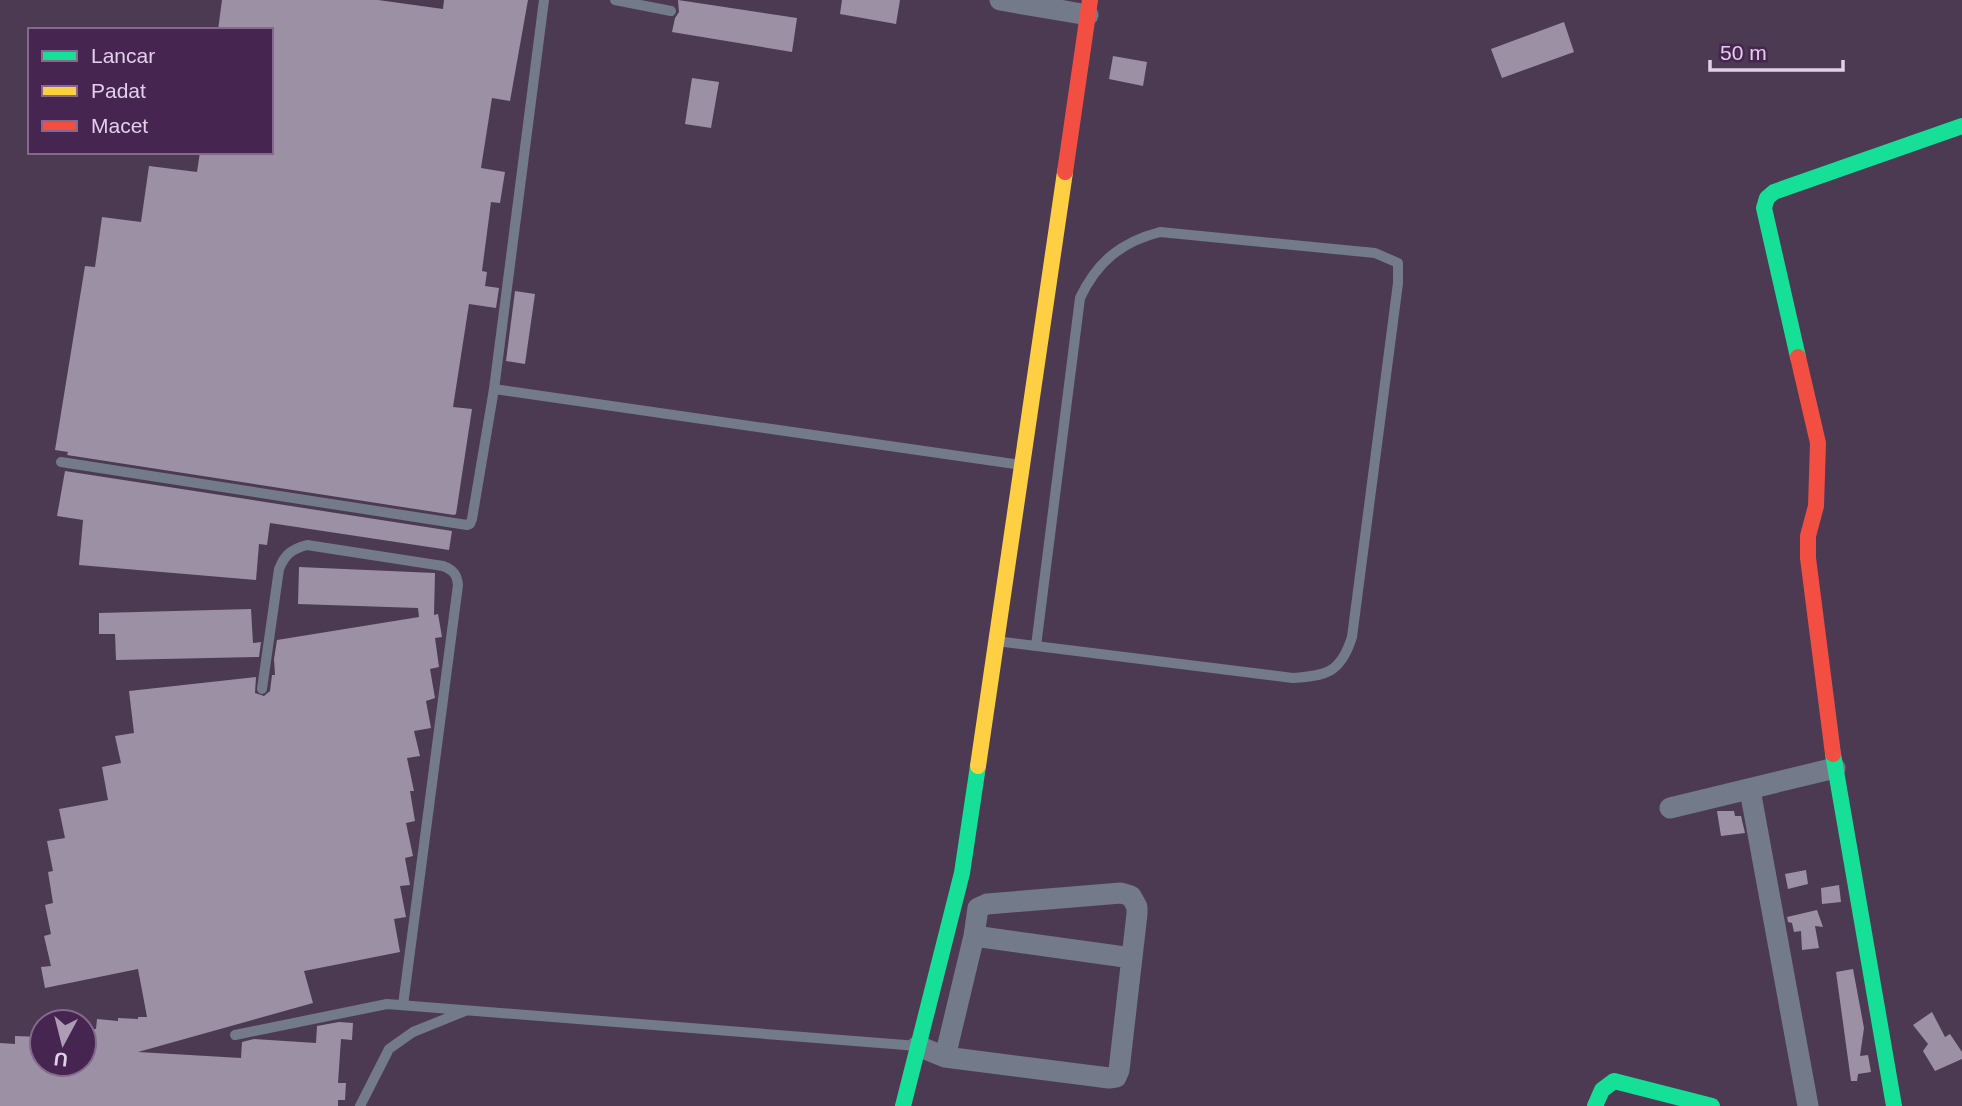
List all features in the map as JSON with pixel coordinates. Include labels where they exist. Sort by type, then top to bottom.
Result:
[{"type":"street","points":[[904,1106],[962,873],[1089,7],[1000,0]]},
{"type":"street","points":[[1894,1106],[1835,768],[1807,547],[1816,506],[1818,443],[1764,208],[1767,198],[1774,192],[1962,126]]},
{"type":"street","points":[[1670,808],[1835,768]]},
{"type":"street","points":[[1750,790],[1808,1106]]},
{"type":"street","points":[[918,1046],[945,1057],[1116,1077],[1132,958],[1137,906],[1135,901],[1126,893],[984,905],[976,911],[974,936],[945,1057]]},
{"type":"street","points":[[974,936],[1132,958]]},
{"type":"street","points":[[1595,1106],[1602,1090],[1614,1081],[1712,1106]]},
{"type":"lane","points":[[61,462],[470,524],[494,389],[544,0]]},
{"type":"lane","points":[[615,0],[671,12]]},
{"type":"lane","points":[[996,641],[1036,646],[1293,678],[1317,676],[1336,668],[1347,653],[1352,637],[1398,282],[1398,264],[1375,253],[1160,232],[1140,237],[1115,251],[1090,276],[1080,298],[1036,646]]},
{"type":"lane","points":[[494,389],[1021,465]]},
{"type":"lane","points":[[262,689],[279,569],[284,557],[295,549],[307,545],[443,566],[453,570],[457,576],[458,585],[403,1005]]},
{"type":"lane","points":[[235,1035],[387,1004],[918,1046]]},
{"type":"lane","points":[[360,1106],[389,1049],[413,1032],[468,1010]]},
{"type":"building","points":[[222,0],[378,0],[443,9],[444,0],[528,0],[510,101],[492,98],[481,168],[505,172],[500,203],[491,202],[482,271],[487,272],[485,286],[499,288],[496,308],[469,304],[453,407],[472,409],[454,515],[67,455],[68,452],[55,450],[85,266],[95,267],[102,217],[141,222],[149,166],[197,172],[200,154],[273,154],[273,28],[218,28]]},
{"type":"building","points":[[678,0],[797,18],[792,52],[672,32],[679,12]]},
{"type":"building","points":[[842,0],[900,0],[896,24],[840,14]]},
{"type":"building","points":[[1564,22],[1574,52],[1502,78],[1491,49]]},
{"type":"building","points":[[1113,56],[1147,62],[1143,86],[1109,79]]},
{"type":"building","points":[[692,78],[719,82],[711,128],[685,124]]},
{"type":"building","points":[[515,291],[535,294],[525,364],[506,361]]},
{"type":"building","points":[[65,471],[452,531],[449,550],[270,523],[267,545],[259,544],[256,580],[79,565],[83,520],[57,516]]},
{"type":"building","points":[[299,567],[435,573],[434,615],[438,614],[442,637],[435,638],[439,667],[430,669],[435,698],[426,701],[431,728],[414,731],[420,756],[407,758],[414,791],[410,791],[415,821],[406,823],[413,856],[405,858],[410,885],[400,886],[406,917],[394,919],[400,952],[304,971],[313,1003],[138,1052],[241,1058],[242,1042],[254,1039],[316,1043],[317,1026],[339,1022],[353,1023],[352,1040],[341,1039],[338,1083],[346,1083],[345,1100],[338,1100],[338,1106],[0,1106],[0,1043],[15,1044],[15,1036],[28,1036],[28,1078],[98,1078],[98,1019],[118,1021],[118,1018],[147,1017],[138,969],[45,988],[41,967],[51,966],[44,936],[51,934],[45,905],[53,903],[48,872],[53,871],[47,841],[65,838],[59,809],[108,800],[102,767],[121,763],[115,736],[134,733],[129,691],[256,677],[255,693],[264,696],[270,691],[272,675],[275,675],[277,640],[419,617],[418,608],[298,604]]},
{"type":"building","points":[[251,609],[253,643],[261,642],[259,657],[116,660],[115,634],[99,634],[99,613]]},
{"type":"building","points":[[1717,811],[1734,811],[1735,816],[1741,816],[1745,833],[1721,836]]},
{"type":"building","points":[[1806,870],[1808,884],[1788,889],[1785,874]]},
{"type":"building","points":[[1839,885],[1841,902],[1822,904],[1821,888]]},
{"type":"building","points":[[1817,910],[1823,927],[1815,926],[1819,948],[1802,950],[1801,931],[1794,932],[1787,917]]},
{"type":"building","points":[[1853,969],[1864,1028],[1860,1056],[1868,1055],[1871,1072],[1858,1074],[1857,1081],[1851,1081],[1836,972]]},
{"type":"building","points":[[1932,1012],[1945,1037],[1950,1034],[1962,1052],[1962,1059],[1935,1071],[1923,1051],[1928,1044],[1913,1025]]},
{"type":"traffic: fast","points":[[1798,357],[1764,208],[1767,198],[1774,192],[1962,126]]},
{"type":"traffic: fast","points":[[1833,754],[1894,1106]]},
{"type":"traffic: fast","points":[[903,1106],[962,873],[978,766]]},
{"type":"traffic: fast","points":[[1595,1106],[1602,1090],[1614,1081],[1712,1106]]},
{"type":"traffic: slow","points":[[978,766],[1065,172]]},
{"type":"traffic: jam","points":[[1065,172],[1090,0]]},
{"type":"traffic: jam","points":[[1798,357],[1818,443],[1816,506],[1808,536],[1808,558],[1833,754]]}]
